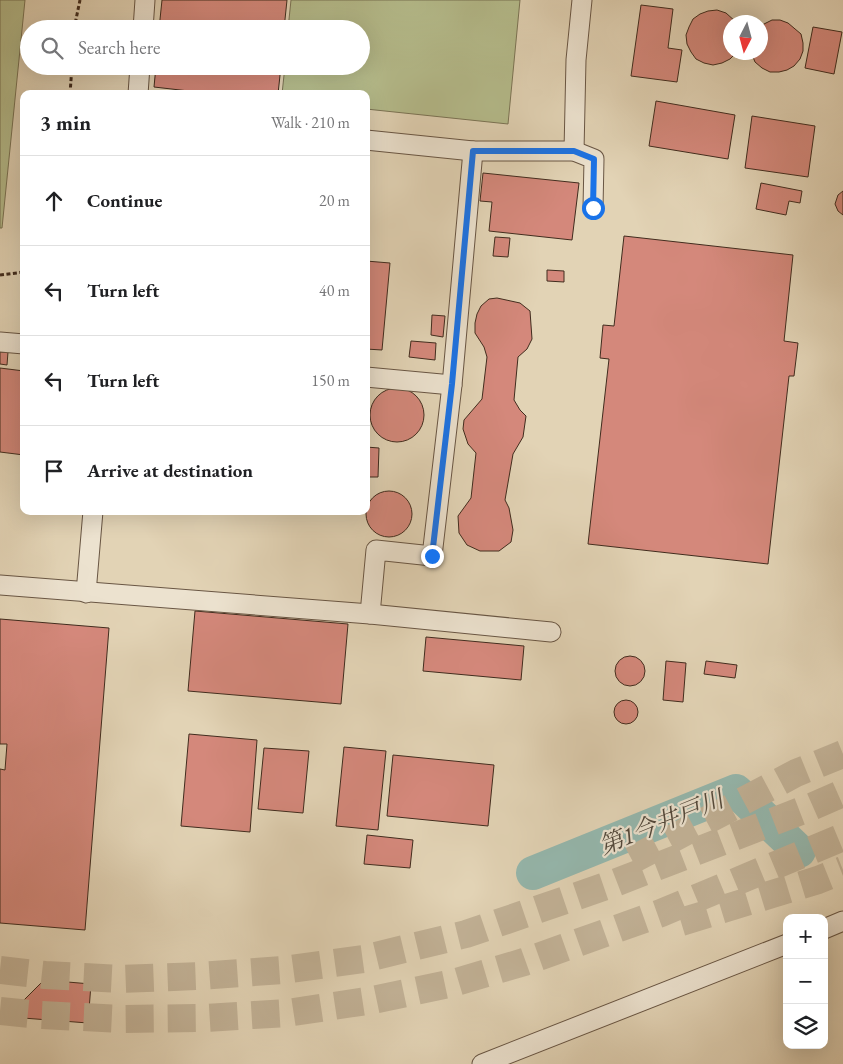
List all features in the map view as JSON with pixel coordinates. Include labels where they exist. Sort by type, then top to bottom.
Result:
[{"type":"street","points":[[144,20],[145,0]]},
{"type":"street","points":[[574,151],[576,60],[582,0]]},
{"type":"street","points":[[138,90],[139,75]]},
{"type":"street","points":[[370,140],[473,151],[574,151],[594,159],[593,208]]},
{"type":"street","points":[[370,614],[376,550],[432,556],[452,384],[473,151]]},
{"type":"street","points":[[0,342],[20,344]]},
{"type":"street","points":[[370,377],[452,384]]},
{"type":"street","points":[[86,593],[93,515]]},
{"type":"street","points":[[0,585],[370,614],[551,632]]},
{"type":"street","points":[[828,928],[843,922]]},
{"type":"street","points":[[482,1064],[783,946]]},
{"type":"path","points":[[76,20],[80,0]]},
{"type":"path","points":[[70,90],[71,75]]},
{"type":"path","points":[[0,275],[20,272]]},
{"type":"green space","points":[[0,0],[25,0],[23,20],[20,20],[20,50],[2,228],[0,228]]},
{"type":"green space","points":[[291,0],[520,0],[508,124],[370,109],[370,90],[282,90],[284,75],[370,75],[370,20],[289,20]]},
{"type":"building","points":[[162,0],[287,0],[285,20],[160,20]]},
{"type":"building","points":[[641,5],[673,9],[668,48],[682,50],[677,82],[631,76]]},
{"type":"building","points":[[717,10],[728,15],[723,15],[723,60],[728,60],[713,65],[696,59],[687,44],[686,35],[693,19],[708,11]]},
{"type":"building","points":[[780,20],[788,23],[801,34],[803,51],[800,59],[787,70],[770,72],[762,68],[754,60],[768,60],[768,22]]},
{"type":"building","points":[[813,27],[842,32],[834,74],[805,68]]},
{"type":"building","points":[[155,75],[280,75],[278,90],[180,90],[154,87]]},
{"type":"building","points":[[656,101],[735,115],[728,159],[649,146]]},
{"type":"building","points":[[752,116],[815,126],[808,177],[745,168]]},
{"type":"building","points":[[483,173],[579,183],[572,240],[489,231],[492,202],[480,201]]},
{"type":"building","points":[[761,183],[802,191],[800,203],[789,201],[786,215],[756,209]]},
{"type":"building","points":[[843,191],[843,215],[838,211],[835,204],[838,195]]},
{"type":"building","points":[[624,236],[793,255],[784,341],[798,343],[794,376],[789,376],[768,564],[588,544],[609,359],[600,358],[603,325],[614,326]]},
{"type":"building","points":[[495,237],[510,238],[508,257],[493,256]]},
{"type":"building","points":[[370,261],[390,263],[382,350],[370,349]]},
{"type":"building","points":[[547,270],[564,271],[564,282],[547,281]]},
{"type":"building","points":[[497,298],[520,303],[530,311],[532,339],[527,349],[518,357],[514,400],[526,416],[523,437],[513,454],[505,500],[509,508],[513,530],[511,542],[499,551],[480,551],[467,545],[459,533],[458,516],[471,498],[476,453],[468,444],[463,429],[464,420],[482,399],[487,357],[484,347],[475,333],[477,314],[481,306],[489,299]]},
{"type":"building","points":[[432,315],[445,316],[443,337],[431,335]]},
{"type":"building","points":[[411,341],[436,343],[435,360],[409,357]]},
{"type":"building","points":[[0,352],[8,352],[7,365],[0,364]]},
{"type":"building","points":[[0,368],[20,370],[20,454],[0,452]]},
{"type":"building","points":[[392,388],[402,388],[412,392],[420,400],[424,415],[420,430],[412,438],[402,442],[392,442],[382,438],[374,430],[370,420],[370,410],[374,400],[382,392]]},
{"type":"building","points":[[370,447],[379,448],[378,477],[370,477]]},
{"type":"building","points":[[380,492],[398,492],[406,497],[412,509],[411,523],[406,531],[398,536],[380,536],[372,531],[367,523],[366,515],[370,515],[370,501],[372,497]]},
{"type":"building","points":[[195,611],[348,624],[341,704],[188,691]]},
{"type":"building","points":[[0,619],[109,628],[85,930],[0,923],[0,769],[5,770],[7,744],[0,744]]},
{"type":"building","points":[[426,637],[524,646],[521,680],[423,671]]},
{"type":"building","points":[[630,656],[641,660],[645,671],[641,682],[630,686],[619,682],[615,671],[619,660]]},
{"type":"building","points":[[666,661],[686,663],[683,702],[663,700]]},
{"type":"building","points":[[706,661],[737,665],[735,678],[704,674]]},
{"type":"building","points":[[626,700],[635,703],[638,712],[635,721],[626,724],[617,721],[614,712],[617,703]]},
{"type":"building","points":[[189,734],[257,740],[250,832],[181,826]]},
{"type":"building","points":[[344,747],[386,751],[378,830],[336,826]]},
{"type":"building","points":[[264,748],[309,751],[303,813],[258,809]]},
{"type":"building","points":[[393,755],[494,765],[488,826],[387,816]]},
{"type":"building","points":[[367,835],[413,840],[410,868],[364,864]]},
{"type":"building","points":[[44,980],[91,984],[88,1023],[23,1018],[24,1000]]},
{"type":"waterway","name":"第1今井戸川","points":[[533,873],[736,791],[799,851]]},
{"type":"tunnel","points":[[632,860],[796,773],[843,754]]},
{"type":"tunnel","points":[[0,970],[45,975],[120,979],[283,970],[363,959],[466,934],[612,884],[843,793]]},
{"type":"tunnel","points":[[0,1011],[123,1019],[204,1018],[287,1013],[373,1000],[453,983],[524,962],[661,913],[843,837]]},
{"type":"tunnel","points":[[681,922],[818,880],[843,870]]},
{"type":"route","points":[[432,556],[452,384],[473,151],[574,151],[594,159],[593,208]]}]
